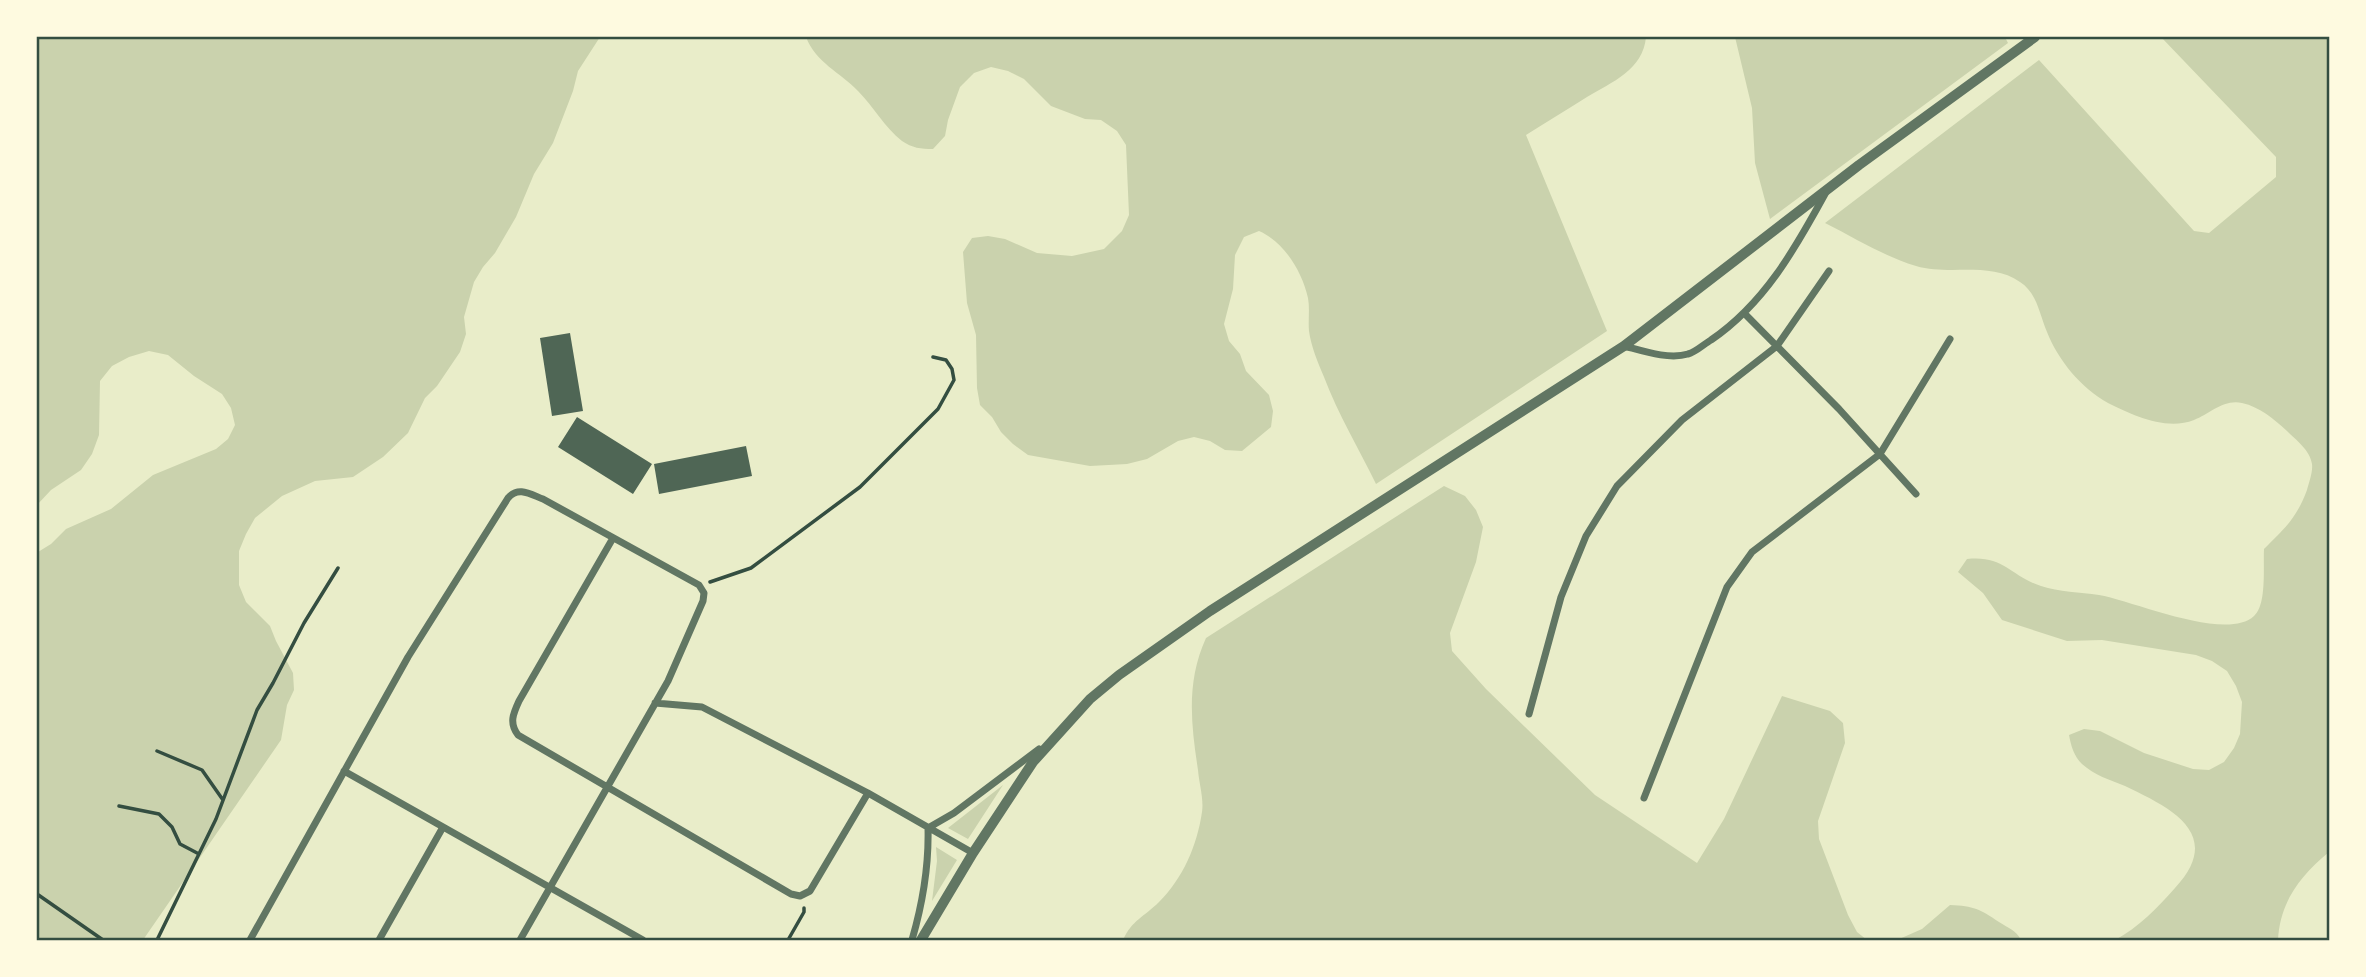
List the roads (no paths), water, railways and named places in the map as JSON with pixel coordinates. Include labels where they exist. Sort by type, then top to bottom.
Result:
[{"type":"street","points":[[921,940],[973,853],[1033,762],[1090,699],[1119,675],[1210,611],[1625,346],[1827,190],[2035,37]]},
{"type":"street","points":[[1625,346],[1670,355],[1689,354],[1745,314],[1800,242],[1827,190]]},
{"type":"street","points":[[1529,714],[1561,597],[1586,536],[1617,486],[1682,420],[1777,346],[1829,271]]},
{"type":"street","points":[[1745,314],[1839,409],[1916,494]]},
{"type":"street","points":[[1644,798],[1727,587],[1752,552],[1880,454],[1950,339]]},
{"type":"street","points":[[250,940],[408,657],[513,492],[528,493],[543,499],[699,585],[704,593],[703,601],[668,681],[520,940]]},
{"type":"street","points":[[613,538],[519,701],[513,715],[513,727],[519,735],[791,894],[800,896],[810,891],[867,793]]},
{"type":"street","points":[[655,703],[702,707],[867,793],[973,853]]},
{"type":"street","points":[[928,828],[954,813],[1051,740]]},
{"type":"street","points":[[344,771],[643,940]]},
{"type":"street","points":[[379,940],[443,827]]},
{"type":"street","points":[[912,940],[925,889],[929,859],[928,828]]}]
